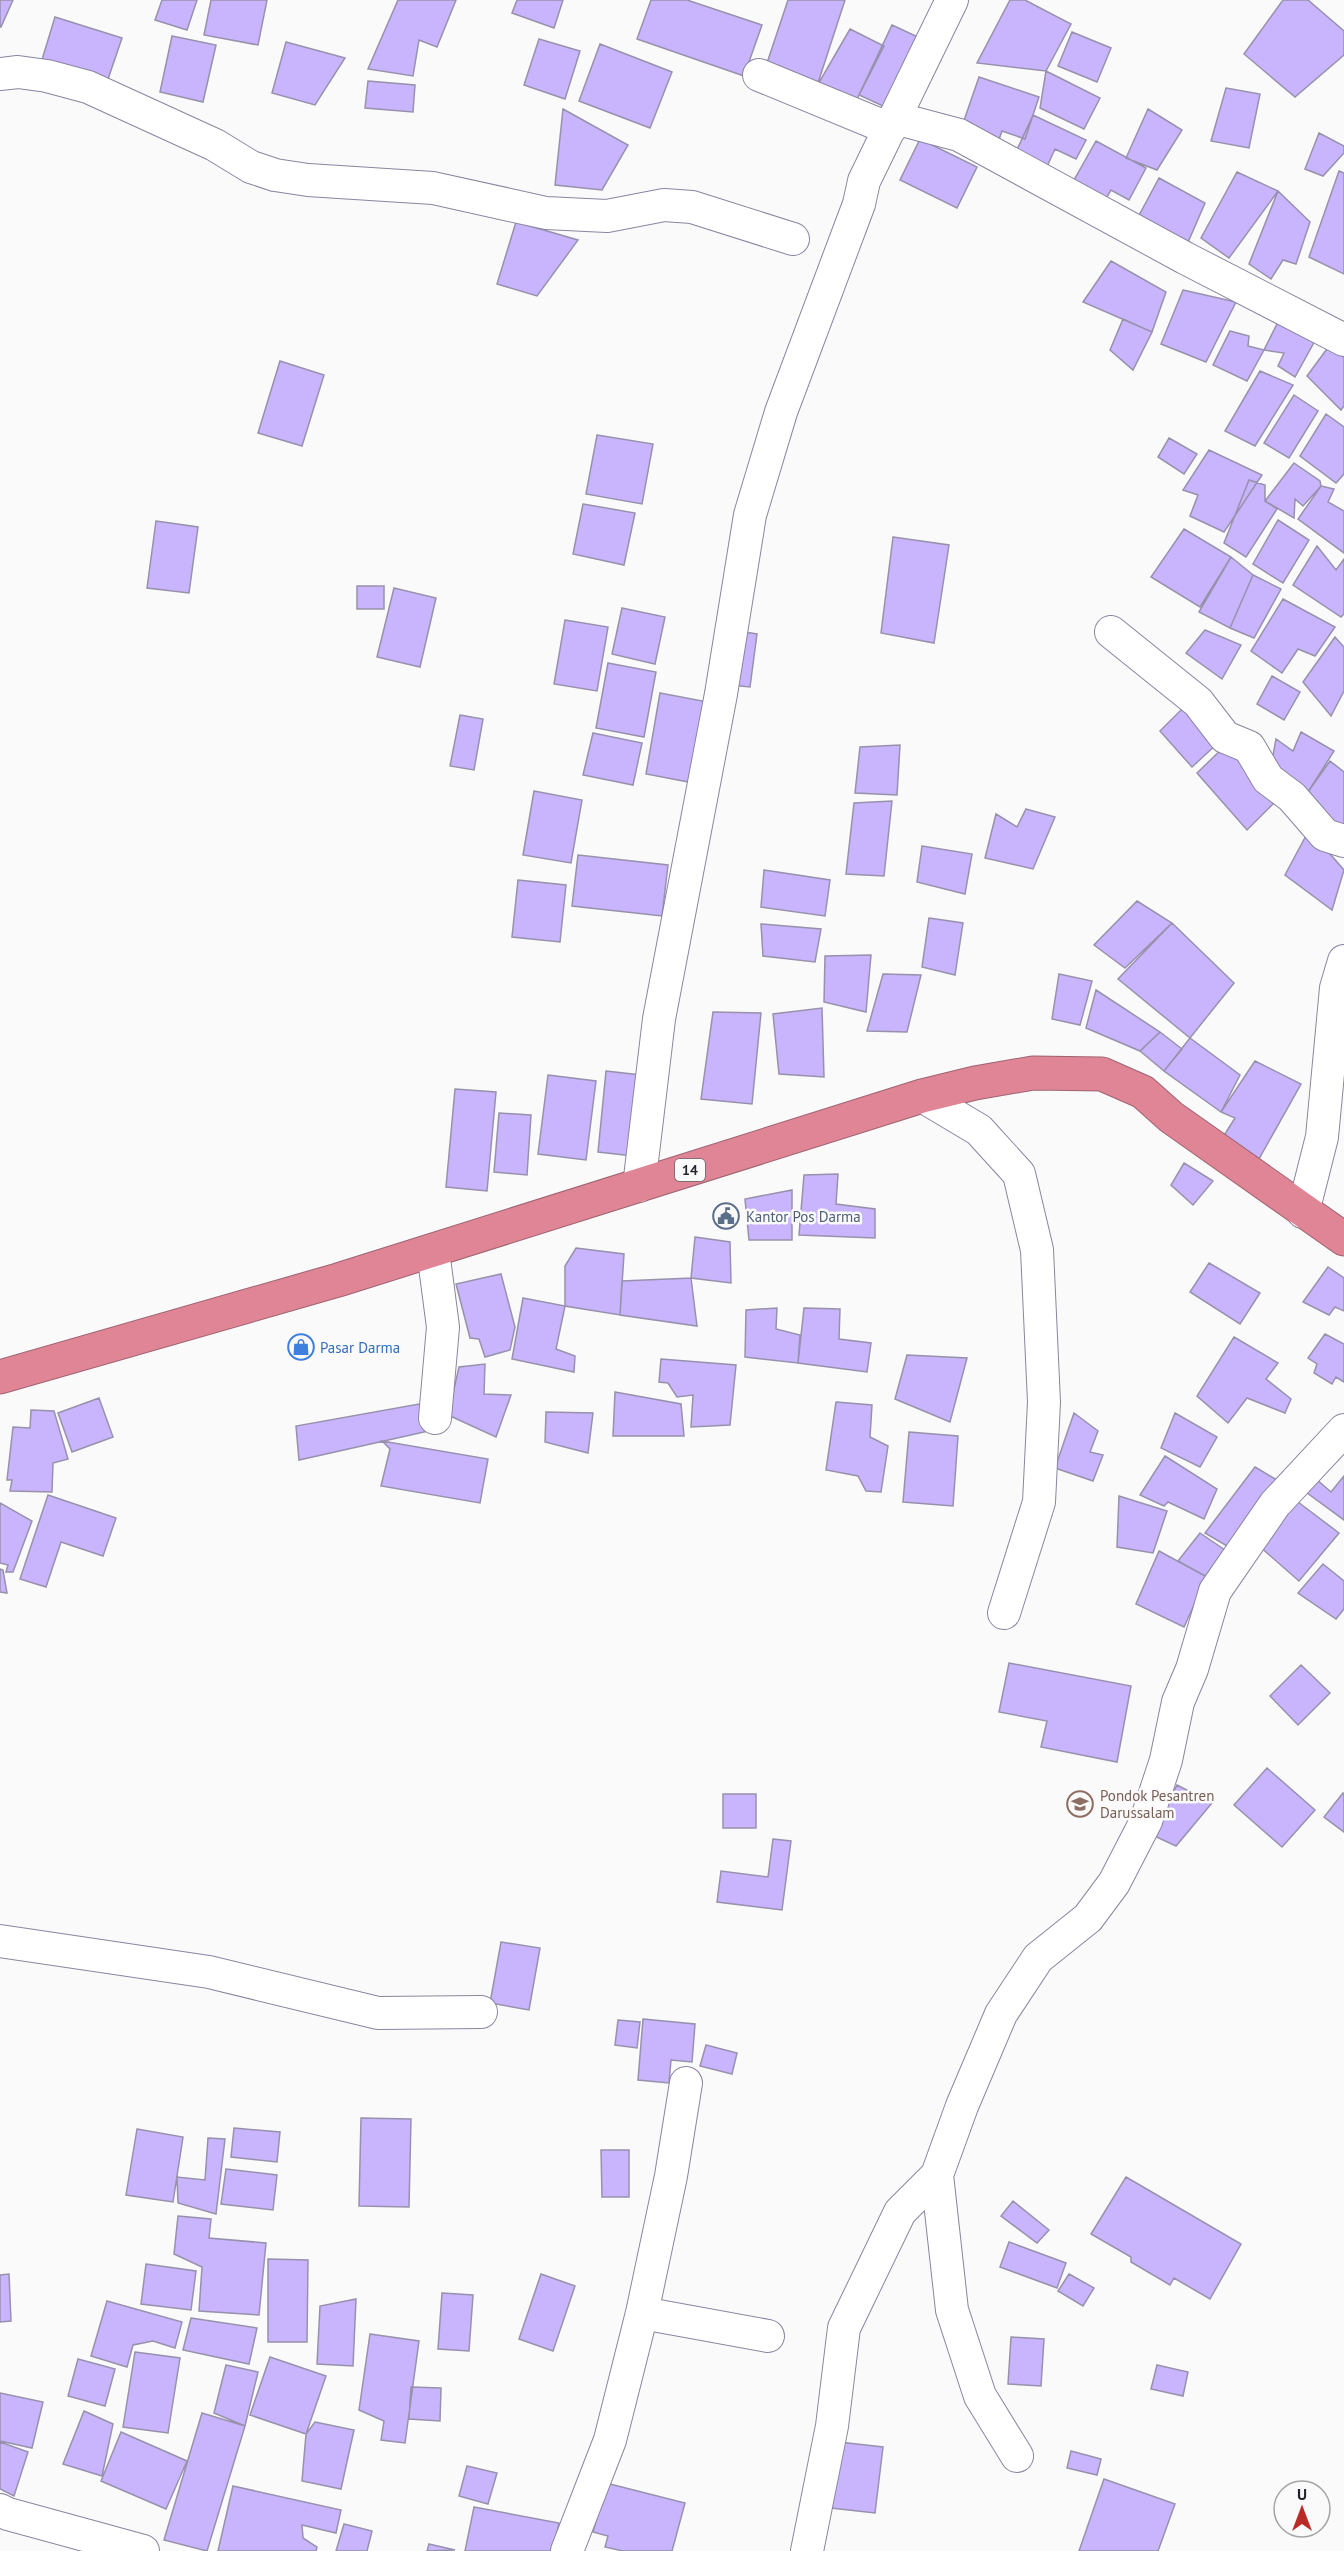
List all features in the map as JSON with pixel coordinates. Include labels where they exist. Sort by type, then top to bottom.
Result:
[{"type":"highway","name":"14","points":[[0,1377],[433,1251],[922,1096],[975,1083],[1033,1073],[1102,1074],[1143,1092],[1171,1117],[1344,1239]]},
{"type":"street","points":[[639,1186],[659,1019],[721,694],[750,515],[781,412],[859,204],[864,181],[952,0]]},
{"type":"street","points":[[0,74],[18,72],[47,76],[87,87],[215,145],[251,167],[275,175],[308,180],[433,188],[546,213],[607,216],[664,205],[692,207],[793,238]]},
{"type":"street","points":[[759,75],[892,123],[959,135],[1185,258],[1344,340]]},
{"type":"street","points":[[1112,632],[1198,702],[1225,737],[1249,747],[1268,779],[1292,797],[1325,835],[1344,840]]},
{"type":"street","points":[[1303,1212],[1322,1137],[1336,988],[1344,961]]},
{"type":"street","points":[[922,1096],[980,1130],[1019,1174],[1037,1250],[1044,1402],[1039,1502],[1004,1613]]},
{"type":"street","points":[[433,1251],[443,1327],[435,1418]]},
{"type":"street","points":[[807,2551],[832,2426],[844,2328],[900,2212],[937,2175],[962,2106],[1001,2014],[1038,1958],[1088,1918],[1114,1883],[1146,1821],[1166,1760],[1178,1702],[1192,1670],[1215,1592],[1275,1504],[1344,1430]]},
{"type":"street","points":[[0,1941],[209,1972],[378,2013],[481,2012]]},
{"type":"street","points":[[567,2551],[610,2440],[642,2313],[671,2176],[686,2083]]},
{"type":"street","points":[[937,2175],[952,2310],[980,2396],[1017,2456]]},
{"type":"street","points":[[642,2313],[768,2336]]},
{"type":"street","points":[[0,2510],[143,2551]]},
{"type":"building","points":[[0,0],[13,0],[1,27],[0,27]]},
{"type":"building","points":[[162,0],[197,0],[187,30],[155,20]]},
{"type":"building","points":[[211,0],[267,0],[258,45],[204,35]]},
{"type":"building","points":[[398,0],[456,0],[437,47],[419,40],[413,76],[368,69]]},
{"type":"building","points":[[517,0],[563,0],[554,28],[512,13]]},
{"type":"building","points":[[651,0],[687,0],[762,25],[744,76],[637,39]]},
{"type":"building","points":[[788,0],[845,0],[817,86],[765,69]]},
{"type":"building","points":[[1010,0],[1025,0],[1071,24],[1046,71],[977,63]]},
{"type":"building","points":[[1283,0],[1308,0],[1344,31],[1344,55],[1295,97],[1244,54]]},
{"type":"building","points":[[55,17],[122,38],[107,82],[41,63]]},
{"type":"building","points":[[892,25],[931,43],[898,113],[859,95]]},
{"type":"building","points":[[850,29],[884,46],[853,107],[817,86]]},
{"type":"building","points":[[1072,32],[1111,48],[1097,82],[1058,66]]},
{"type":"building","points":[[172,36],[216,45],[203,102],[160,92]]},
{"type":"building","points":[[539,39],[580,51],[565,99],[524,85]]},
{"type":"building","points":[[286,42],[345,58],[315,105],[272,93]]},
{"type":"building","points":[[600,44],[672,72],[650,128],[579,101]]},
{"type":"building","points":[[1046,71],[1100,98],[1084,129],[1040,108]]},
{"type":"building","points":[[979,77],[1039,97],[1025,139],[1002,131],[996,148],[959,135]]},
{"type":"building","points":[[368,81],[415,85],[413,112],[365,108]]},
{"type":"building","points":[[1226,88],[1260,94],[1249,148],[1211,141]]},
{"type":"building","points":[[563,109],[628,145],[602,190],[555,185]]},
{"type":"building","points":[[1148,109],[1182,130],[1157,170],[1126,158]]},
{"type":"building","points":[[1033,115],[1086,140],[1076,159],[1055,149],[1045,171],[1014,156]]},
{"type":"building","points":[[1319,133],[1344,146],[1344,153],[1323,176],[1305,169]]},
{"type":"building","points":[[920,139],[977,167],[957,208],[900,180]]},
{"type":"building","points":[[1096,141],[1146,168],[1129,200],[1111,190],[1101,207],[1069,189]]},
{"type":"building","points":[[1339,171],[1344,173],[1344,274],[1309,257]]},
{"type":"building","points":[[1237,172],[1278,191],[1229,258],[1201,238]]},
{"type":"building","points":[[1159,178],[1205,203],[1186,247],[1136,221]]},
{"type":"building","points":[[1278,191],[1310,222],[1296,264],[1283,260],[1271,279],[1249,264]]},
{"type":"building","points":[[516,222],[578,240],[537,296],[497,284]]},
{"type":"building","points":[[1111,261],[1166,292],[1152,332],[1083,302]]},
{"type":"building","points":[[1183,290],[1236,302],[1206,362],[1161,344]]},
{"type":"building","points":[[1281,316],[1317,337],[1295,377],[1278,366],[1284,353],[1264,350]]},
{"type":"building","points":[[1123,319],[1152,332],[1133,370],[1110,350]]},
{"type":"building","points":[[1230,331],[1249,336],[1248,346],[1264,350],[1247,381],[1213,365]]},
{"type":"building","points":[[1332,342],[1344,350],[1344,406],[1341,410],[1307,376]]},
{"type":"building","points":[[280,361],[324,375],[302,446],[258,433]]},
{"type":"building","points":[[1260,371],[1293,385],[1255,446],[1225,431]]},
{"type":"building","points":[[1294,395],[1318,411],[1289,458],[1264,443]]},
{"type":"building","points":[[1326,414],[1344,427],[1344,474],[1336,483],[1300,456]]},
{"type":"building","points":[[597,435],[653,444],[642,504],[586,494]]},
{"type":"building","points":[[1169,438],[1197,454],[1184,474],[1158,457]]},
{"type":"building","points":[[1209,450],[1262,475],[1224,532],[1190,516],[1198,495],[1183,490]]},
{"type":"building","points":[[1294,463],[1320,481],[1321,486],[1303,506],[1295,499],[1294,518],[1265,501]]},
{"type":"building","points":[[1249,480],[1265,485],[1265,501],[1277,509],[1246,557],[1224,543]]},
{"type":"building","points":[[1321,486],[1334,489],[1328,502],[1344,511],[1344,553],[1298,519]]},
{"type":"building","points":[[583,504],[635,513],[624,565],[573,554]]},
{"type":"building","points":[[1278,520],[1309,540],[1283,583],[1253,564]]},
{"type":"building","points":[[156,521],[198,527],[189,593],[147,588]]},
{"type":"building","points":[[1184,529],[1231,557],[1200,607],[1151,577]]},
{"type":"building","points":[[893,537],[949,545],[934,643],[881,633]]},
{"type":"building","points":[[1317,546],[1336,570],[1344,559],[1344,614],[1341,617],[1293,585]]},
{"type":"building","points":[[1231,557],[1253,575],[1230,628],[1199,612]]},
{"type":"building","points":[[1253,575],[1281,589],[1254,638],[1230,628]]},
{"type":"building","points":[[357,586],[384,586],[384,609],[357,609]]},
{"type":"building","points":[[394,588],[436,598],[420,667],[377,657]]},
{"type":"building","points":[[1283,599],[1335,627],[1315,656],[1298,649],[1282,673],[1251,651]]},
{"type":"building","points":[[622,608],[665,617],[655,664],[612,654]]},
{"type":"building","points":[[565,620],[608,627],[597,691],[554,684]]},
{"type":"building","points":[[1205,630],[1241,645],[1222,679],[1186,653]]},
{"type":"building","points":[[738,631],[757,634],[750,687],[731,685]]},
{"type":"building","points":[[1335,637],[1344,647],[1344,691],[1331,716],[1303,682]]},
{"type":"building","points":[[608,663],[656,672],[644,737],[596,728]]},
{"type":"building","points":[[1272,676],[1300,692],[1284,720],[1257,704]]},
{"type":"building","points":[[660,693],[708,702],[694,783],[646,774]]},
{"type":"building","points":[[1187,704],[1219,742],[1192,767],[1160,731]]},
{"type":"building","points":[[460,715],[483,719],[474,770],[450,766]]},
{"type":"building","points":[[1301,732],[1334,751],[1308,792],[1271,766],[1276,739],[1293,751]]},
{"type":"building","points":[[593,733],[642,743],[633,785],[583,775]]},
{"type":"building","points":[[900,745],[897,795],[855,793],[860,747]]},
{"type":"building","points":[[1226,745],[1279,798],[1247,830],[1197,773]]},
{"type":"building","points":[[1330,761],[1344,772],[1344,826],[1340,832],[1308,792]]},
{"type":"building","points":[[534,791],[582,800],[571,863],[523,855]]},
{"type":"building","points":[[892,801],[884,876],[846,874],[854,803]]},
{"type":"building","points":[[1026,809],[1055,817],[1033,869],[985,858],[996,814],[1017,827]]},
{"type":"building","points":[[1309,830],[1344,870],[1332,910],[1285,875]]},
{"type":"building","points":[[922,846],[972,854],[965,894],[917,882]]},
{"type":"building","points":[[578,855],[668,865],[662,916],[572,906]]},
{"type":"building","points":[[764,870],[830,880],[825,916],[761,907]]},
{"type":"building","points":[[518,880],[566,885],[560,942],[512,937]]},
{"type":"building","points":[[1137,901],[1172,923],[1125,968],[1094,945]]},
{"type":"building","points":[[929,918],[963,923],[955,975],[922,967]]},
{"type":"building","points":[[1172,923],[1234,983],[1190,1038],[1118,979]]},
{"type":"building","points":[[761,924],[821,929],[815,962],[763,956]]},
{"type":"building","points":[[871,955],[866,1012],[824,1002],[825,956]]},
{"type":"building","points":[[883,974],[921,975],[907,1032],[867,1031]]},
{"type":"building","points":[[1059,974],[1092,981],[1080,1025],[1052,1019]]},
{"type":"building","points":[[1096,990],[1160,1032],[1140,1051],[1086,1028]]},
{"type":"building","points":[[822,1008],[824,1077],[779,1074],[773,1014]]},
{"type":"building","points":[[713,1012],[761,1013],[752,1104],[701,1099]]},
{"type":"building","points":[[1160,1032],[1182,1049],[1164,1071],[1140,1051]]},
{"type":"building","points":[[1190,1038],[1240,1075],[1221,1112],[1164,1071]]},
{"type":"building","points":[[1255,1061],[1301,1084],[1259,1159],[1223,1137],[1235,1118],[1221,1112]]},
{"type":"building","points":[[606,1071],[650,1076],[642,1157],[598,1152]]},
{"type":"building","points":[[548,1075],[596,1081],[586,1160],[538,1154]]},
{"type":"building","points":[[455,1089],[496,1092],[487,1191],[446,1187]]},
{"type":"building","points":[[499,1113],[531,1115],[527,1175],[494,1172]]},
{"type":"building","points":[[1184,1163],[1213,1181],[1193,1205],[1171,1185]]},
{"type":"building","points":[[838,1174],[836,1204],[875,1209],[875,1238],[799,1235],[804,1175]]},
{"type":"building","points":[[792,1190],[792,1240],[749,1240],[745,1199]]},
{"type":"building","points":[[695,1237],[730,1242],[731,1283],[691,1278]]},
{"type":"building","points":[[576,1248],[624,1254],[620,1315],[565,1306],[565,1266]]},
{"type":"building","points":[[1209,1263],[1260,1293],[1240,1324],[1190,1292]]},
{"type":"building","points":[[1328,1267],[1344,1278],[1344,1311],[1335,1307],[1329,1315],[1303,1302]]},
{"type":"building","points":[[501,1274],[515,1327],[510,1350],[485,1357],[479,1339],[470,1338],[456,1284]]},
{"type":"building","points":[[691,1278],[697,1326],[620,1315],[622,1281]]},
{"type":"building","points":[[523,1298],[565,1306],[556,1349],[575,1356],[574,1372],[512,1359]]},
{"type":"building","points":[[777,1308],[776,1329],[800,1335],[798,1363],[745,1357],[746,1310]]},
{"type":"building","points":[[804,1308],[840,1309],[839,1339],[871,1343],[867,1372],[798,1363]]},
{"type":"building","points":[[1325,1334],[1344,1344],[1344,1382],[1336,1377],[1332,1384],[1314,1373],[1317,1364],[1308,1358]]},
{"type":"building","points":[[1234,1337],[1278,1363],[1266,1379],[1291,1399],[1285,1413],[1247,1398],[1228,1423],[1197,1396]]},
{"type":"building","points":[[907,1355],[967,1358],[950,1422],[895,1399]]},
{"type":"building","points":[[661,1359],[736,1365],[730,1425],[691,1427],[693,1395],[677,1397],[668,1383],[659,1382]]},
{"type":"building","points":[[485,1364],[484,1394],[511,1395],[496,1437],[448,1415],[459,1367]]},
{"type":"building","points":[[615,1392],[681,1404],[684,1436],[613,1436]]},
{"type":"building","points":[[99,1398],[113,1437],[72,1452],[58,1413]]},
{"type":"building","points":[[836,1402],[872,1405],[870,1437],[888,1446],[881,1492],[866,1491],[858,1476],[826,1470]]},
{"type":"building","points":[[419,1404],[433,1430],[299,1460],[296,1426]]},
{"type":"building","points":[[31,1410],[54,1411],[68,1459],[53,1463],[52,1492],[10,1491],[12,1480],[7,1480],[13,1427],[30,1428]]},
{"type":"building","points":[[546,1412],[593,1413],[588,1453],[545,1442]]},
{"type":"building","points":[[1074,1413],[1098,1431],[1090,1452],[1103,1455],[1093,1481],[1055,1468]]},
{"type":"building","points":[[1175,1413],[1217,1437],[1200,1467],[1161,1448]]},
{"type":"building","points":[[909,1432],[958,1436],[953,1506],[903,1502]]},
{"type":"building","points":[[382,1441],[488,1459],[480,1503],[381,1486],[390,1449]]},
{"type":"building","points":[[1165,1456],[1217,1489],[1204,1519],[1168,1502],[1164,1506],[1140,1495]]},
{"type":"building","points":[[1255,1467],[1282,1483],[1232,1549],[1205,1533]]},
{"type":"building","points":[[1344,1476],[1344,1520],[1303,1490],[1315,1478],[1331,1492]]},
{"type":"building","points":[[48,1495],[116,1518],[103,1556],[61,1542],[46,1587],[20,1579]]},
{"type":"building","points":[[1119,1496],[1167,1511],[1153,1553],[1117,1547]]},
{"type":"building","points":[[1298,1502],[1339,1533],[1299,1581],[1259,1546]]},
{"type":"building","points":[[0,1503],[32,1521],[13,1572],[6,1572],[8,1565],[0,1563]]},
{"type":"building","points":[[1200,1533],[1231,1554],[1207,1577],[1178,1561]]},
{"type":"building","points":[[1159,1551],[1207,1577],[1184,1627],[1136,1604]]},
{"type":"building","points":[[1323,1564],[1344,1581],[1344,1609],[1336,1619],[1298,1593]]},
{"type":"building","points":[[0,1569],[3,1570],[7,1593],[0,1592]]},
{"type":"building","points":[[1009,1663],[1131,1686],[1117,1762],[1041,1747],[1047,1721],[999,1712]]},
{"type":"building","points":[[1301,1665],[1330,1693],[1298,1725],[1270,1696]]},
{"type":"building","points":[[1267,1768],[1315,1810],[1282,1847],[1234,1805]]},
{"type":"building","points":[[1177,1785],[1212,1803],[1176,1846],[1152,1835]]},
{"type":"building","points":[[723,1794],[756,1794],[756,1828],[723,1828]]},
{"type":"building","points":[[1344,1794],[1344,1832],[1324,1817]]},
{"type":"building","points":[[773,1839],[791,1841],[782,1910],[717,1902],[721,1871],[768,1877]]},
{"type":"building","points":[[501,1942],[540,1948],[529,2010],[490,2003]]},
{"type":"building","points":[[643,2019],[695,2024],[692,2062],[671,2060],[669,2083],[638,2080]]},
{"type":"building","points":[[618,2020],[640,2022],[637,2048],[615,2045]]},
{"type":"building","points":[[706,2045],[737,2053],[732,2074],[700,2066]]},
{"type":"building","points":[[361,2118],[411,2119],[409,2207],[359,2206]]},
{"type":"building","points":[[234,2128],[280,2132],[277,2162],[231,2157]]},
{"type":"building","points":[[137,2129],[183,2137],[173,2202],[126,2195]]},
{"type":"building","points":[[208,2138],[225,2139],[216,2214],[178,2203],[177,2177],[205,2180]]},
{"type":"building","points":[[601,2150],[629,2150],[629,2197],[602,2197]]},
{"type":"building","points":[[226,2169],[277,2175],[273,2210],[221,2204]]},
{"type":"building","points":[[1126,2177],[1241,2244],[1210,2299],[1174,2278],[1170,2285],[1131,2262],[1131,2257],[1091,2234]]},
{"type":"building","points":[[1013,2201],[1049,2230],[1037,2243],[1001,2216]]},
{"type":"building","points":[[178,2216],[211,2219],[209,2238],[266,2243],[259,2315],[199,2311],[202,2267],[174,2254]]},
{"type":"building","points":[[1009,2242],[1066,2263],[1057,2288],[1000,2267]]},
{"type":"building","points":[[268,2259],[308,2260],[307,2342],[268,2342]]},
{"type":"building","points":[[146,2264],[196,2271],[191,2310],[141,2304]]},
{"type":"building","points":[[9,2274],[11,2321],[0,2322],[0,2275]]},
{"type":"building","points":[[541,2274],[575,2286],[553,2351],[519,2339]]},
{"type":"building","points":[[1069,2274],[1094,2288],[1083,2306],[1058,2291]]},
{"type":"building","points":[[442,2293],[473,2295],[469,2351],[438,2349]]},
{"type":"building","points":[[356,2299],[353,2366],[317,2364],[320,2306]]},
{"type":"building","points":[[107,2301],[182,2322],[175,2348],[153,2341],[133,2345],[127,2367],[91,2356]]},
{"type":"building","points":[[191,2318],[257,2328],[249,2364],[183,2350]]},
{"type":"building","points":[[370,2334],[419,2341],[405,2443],[381,2440],[384,2421],[359,2410]]},
{"type":"building","points":[[1011,2337],[1044,2339],[1041,2386],[1008,2384]]},
{"type":"building","points":[[135,2352],[180,2358],[168,2433],[123,2427]]},
{"type":"building","points":[[270,2357],[326,2376],[306,2434],[250,2415]]},
{"type":"building","points":[[78,2359],[115,2369],[105,2406],[68,2396]]},
{"type":"building","points":[[226,2365],[258,2372],[245,2426],[214,2413]]},
{"type":"building","points":[[1157,2365],[1188,2372],[1183,2396],[1151,2389]]},
{"type":"building","points":[[411,2387],[441,2388],[440,2421],[409,2419]]},
{"type":"building","points":[[0,2393],[43,2402],[32,2448],[0,2441]]},
{"type":"building","points":[[84,2411],[113,2424],[102,2476],[63,2464]]},
{"type":"building","points":[[202,2413],[245,2426],[207,2551],[164,2540]]},
{"type":"building","points":[[315,2422],[354,2430],[341,2489],[302,2481],[306,2434]]},
{"type":"building","points":[[121,2432],[187,2461],[166,2509],[101,2481]]},
{"type":"building","points":[[0,2442],[28,2452],[14,2496],[0,2489]]},
{"type":"building","points":[[839,2442],[883,2447],[875,2513],[831,2508]]},
{"type":"building","points":[[1071,2451],[1101,2459],[1097,2475],[1067,2468]]},
{"type":"building","points":[[467,2466],[497,2473],[488,2504],[459,2496]]},
{"type":"building","points":[[1104,2479],[1175,2504],[1158,2551],[1079,2551]]},
{"type":"building","points":[[606,2483],[685,2503],[672,2551],[623,2551],[605,2547],[608,2536],[593,2532]]},
{"type":"building","points":[[233,2486],[341,2510],[336,2533],[302,2525],[303,2538],[317,2547],[316,2551],[218,2551]]},
{"type":"building","points":[[474,2507],[559,2523],[553,2551],[465,2551]]},
{"type":"building","points":[[344,2524],[372,2531],[367,2551],[336,2551]]},
{"type":"building","points":[[429,2544],[455,2550],[427,2551]]},
{"type":"place","name":"Kantor Pos Darma","points":[[726,1216]]},
{"type":"place","name":"Pasar Darma","points":[[301,1347]]},
{"type":"place","name":"Pondok Pesantren Darussalam","points":[[1080,1804]]}]
